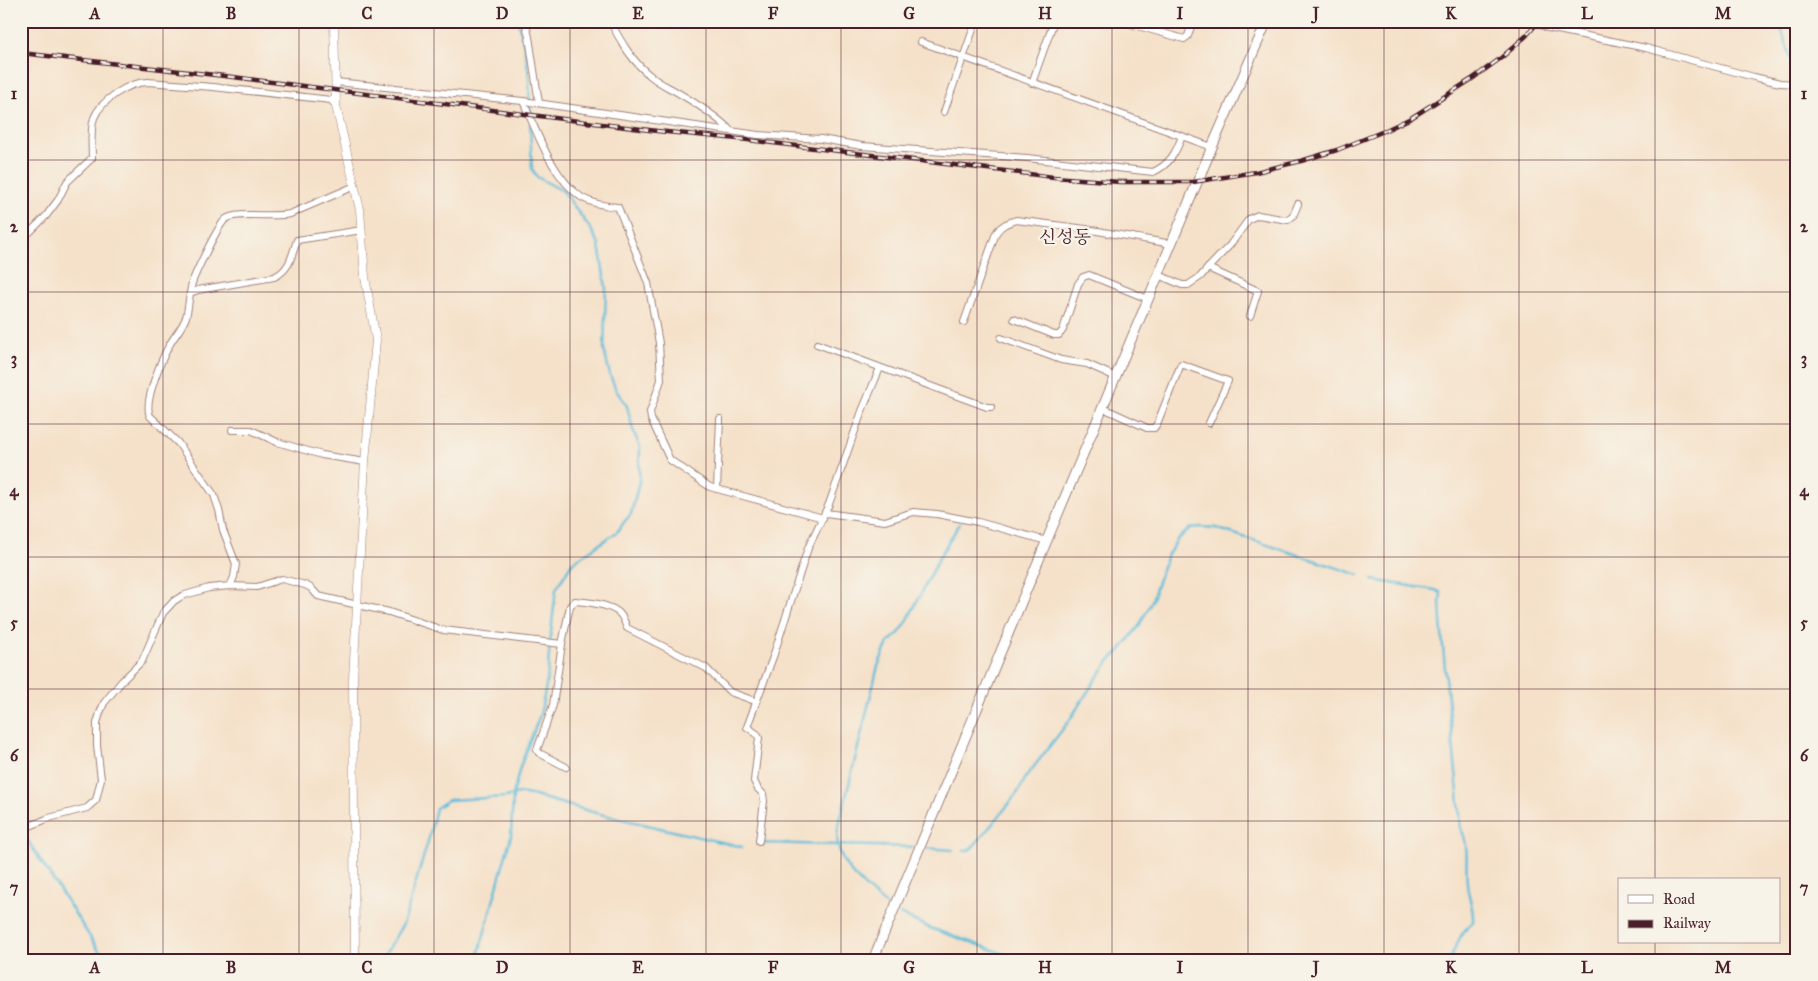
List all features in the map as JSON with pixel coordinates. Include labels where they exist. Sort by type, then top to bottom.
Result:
[{"type":"main road","points":[[873,960],[1158,275],[1267,21]]},
{"type":"street","points":[[334,21],[336,106],[360,210],[365,277],[376,340],[365,462],[353,679],[355,960]]},
{"type":"street","points":[[525,21],[530,37],[539,103]]},
{"type":"street","points":[[610,21],[623,45],[653,79],[699,105],[730,130]]},
{"type":"street","points":[[944,112],[976,21]]},
{"type":"street","points":[[1032,83],[1054,21]]},
{"type":"street","points":[[1120,21],[1184,39],[1188,36],[1193,21]]},
{"type":"street","points":[[1531,21],[1548,28],[1646,48],[1754,77],[1780,83],[1797,84]]},
{"type":"street","points":[[921,42],[1212,147]]},
{"type":"street","points":[[21,238],[46,216],[58,200],[67,182],[92,158],[94,118],[109,100],[119,91],[130,85],[148,82],[213,87],[331,100],[336,106]]},
{"type":"street","points":[[336,82],[524,101],[758,135],[821,139],[862,146],[1027,158],[1153,172],[1169,162],[1178,148],[1182,136]]},
{"type":"street","points":[[524,101],[548,156],[572,190],[592,203],[618,208],[648,283],[659,343],[661,380],[650,412],[651,419],[670,460],[710,487],[825,516],[885,521],[912,512],[937,514],[978,522],[1047,541]]},
{"type":"street","points":[[230,586],[236,564],[223,530],[214,495],[178,443],[150,416],[147,411],[150,396],[166,352],[185,319],[197,271],[220,226],[227,218],[238,216],[282,216],[308,208],[355,186]]},
{"type":"street","points":[[1158,275],[1182,285],[1188,285],[1200,277],[1230,245],[1249,219],[1258,215],[1288,220],[1292,218],[1298,204]]},
{"type":"street","points":[[964,322],[996,233],[1004,224],[1009,222],[1016,220],[1086,229],[1172,244]]},
{"type":"street","points":[[190,293],[198,290],[274,278],[281,275],[290,263],[297,240],[362,230]]},
{"type":"street","points":[[1208,268],[1258,291],[1250,316]]},
{"type":"street","points":[[1014,320],[1054,335],[1059,335],[1063,330],[1078,284],[1083,278],[1090,275],[1148,299]]},
{"type":"street","points":[[1001,338],[1061,360],[1087,364],[1116,377]]},
{"type":"street","points":[[817,344],[987,407],[991,406]]},
{"type":"street","points":[[1103,408],[1147,428],[1154,428],[1181,364],[1228,381],[1209,423]]},
{"type":"street","points":[[759,841],[764,801],[763,794],[754,781],[759,738],[757,734],[747,727],[773,657],[808,548],[825,516],[862,411],[880,368]]},
{"type":"street","points":[[717,489],[720,419]]},
{"type":"street","points":[[232,430],[251,430],[277,442],[322,455],[365,462]]},
{"type":"street","points":[[21,833],[35,824],[68,812],[87,808],[92,804],[100,788],[101,779],[97,735],[98,723],[104,703],[142,661],[159,621],[168,607],[182,596],[209,588],[230,586],[257,587],[282,579],[311,588],[318,596],[389,612],[443,630],[562,644]]},
{"type":"street","points":[[566,767],[539,753],[537,750],[553,705],[562,644],[572,603],[583,602],[604,606],[618,612],[622,616],[627,628],[706,668],[730,692],[756,701]]},
{"type":"waterway","points":[[518,21],[529,75],[530,111]]},
{"type":"waterway","points":[[1779,21],[1797,79]]},
{"type":"waterway","points":[[477,960],[511,836],[513,795],[520,767],[540,715],[547,681],[556,589],[572,563],[617,532],[631,514],[639,482],[640,447],[633,430],[627,406],[616,390],[610,375],[604,350],[606,288],[599,245],[592,231],[563,191],[537,177],[532,169],[530,124]]},
{"type":"waterway","points":[[887,906],[860,882],[845,863],[837,841],[838,829],[878,666],[888,643],[905,625],[939,558],[960,523]]},
{"type":"waterway","points":[[964,851],[971,849],[1018,792],[1026,777],[1069,721],[1109,661],[1120,651],[1139,626],[1151,603],[1166,558],[1177,540],[1191,528],[1216,528],[1359,575]]},
{"type":"waterway","points":[[1372,580],[1435,590],[1440,592],[1441,595],[1442,630],[1461,829],[1466,849],[1468,888],[1473,917],[1473,922],[1463,932],[1449,960]]},
{"type":"waterway","points":[[382,960],[404,922],[436,808],[448,800],[506,797],[519,793],[742,847]]},
{"type":"waterway","points":[[24,835],[105,960]]},
{"type":"waterway","points":[[760,843],[913,847]]},
{"type":"waterway","points":[[925,848],[953,850]]},
{"type":"waterway","points":[[900,914],[930,928],[1022,960]]},
{"type":"railway","points":[[21,53],[233,77],[657,131],[748,140],[1054,177],[1120,182],[1193,182],[1256,172],[1301,161],[1337,150],[1384,131],[1411,118],[1472,79],[1501,58],[1526,36],[1539,21]]},
{"type":"district","name":"신성동","points":[[1065,237]]}]
